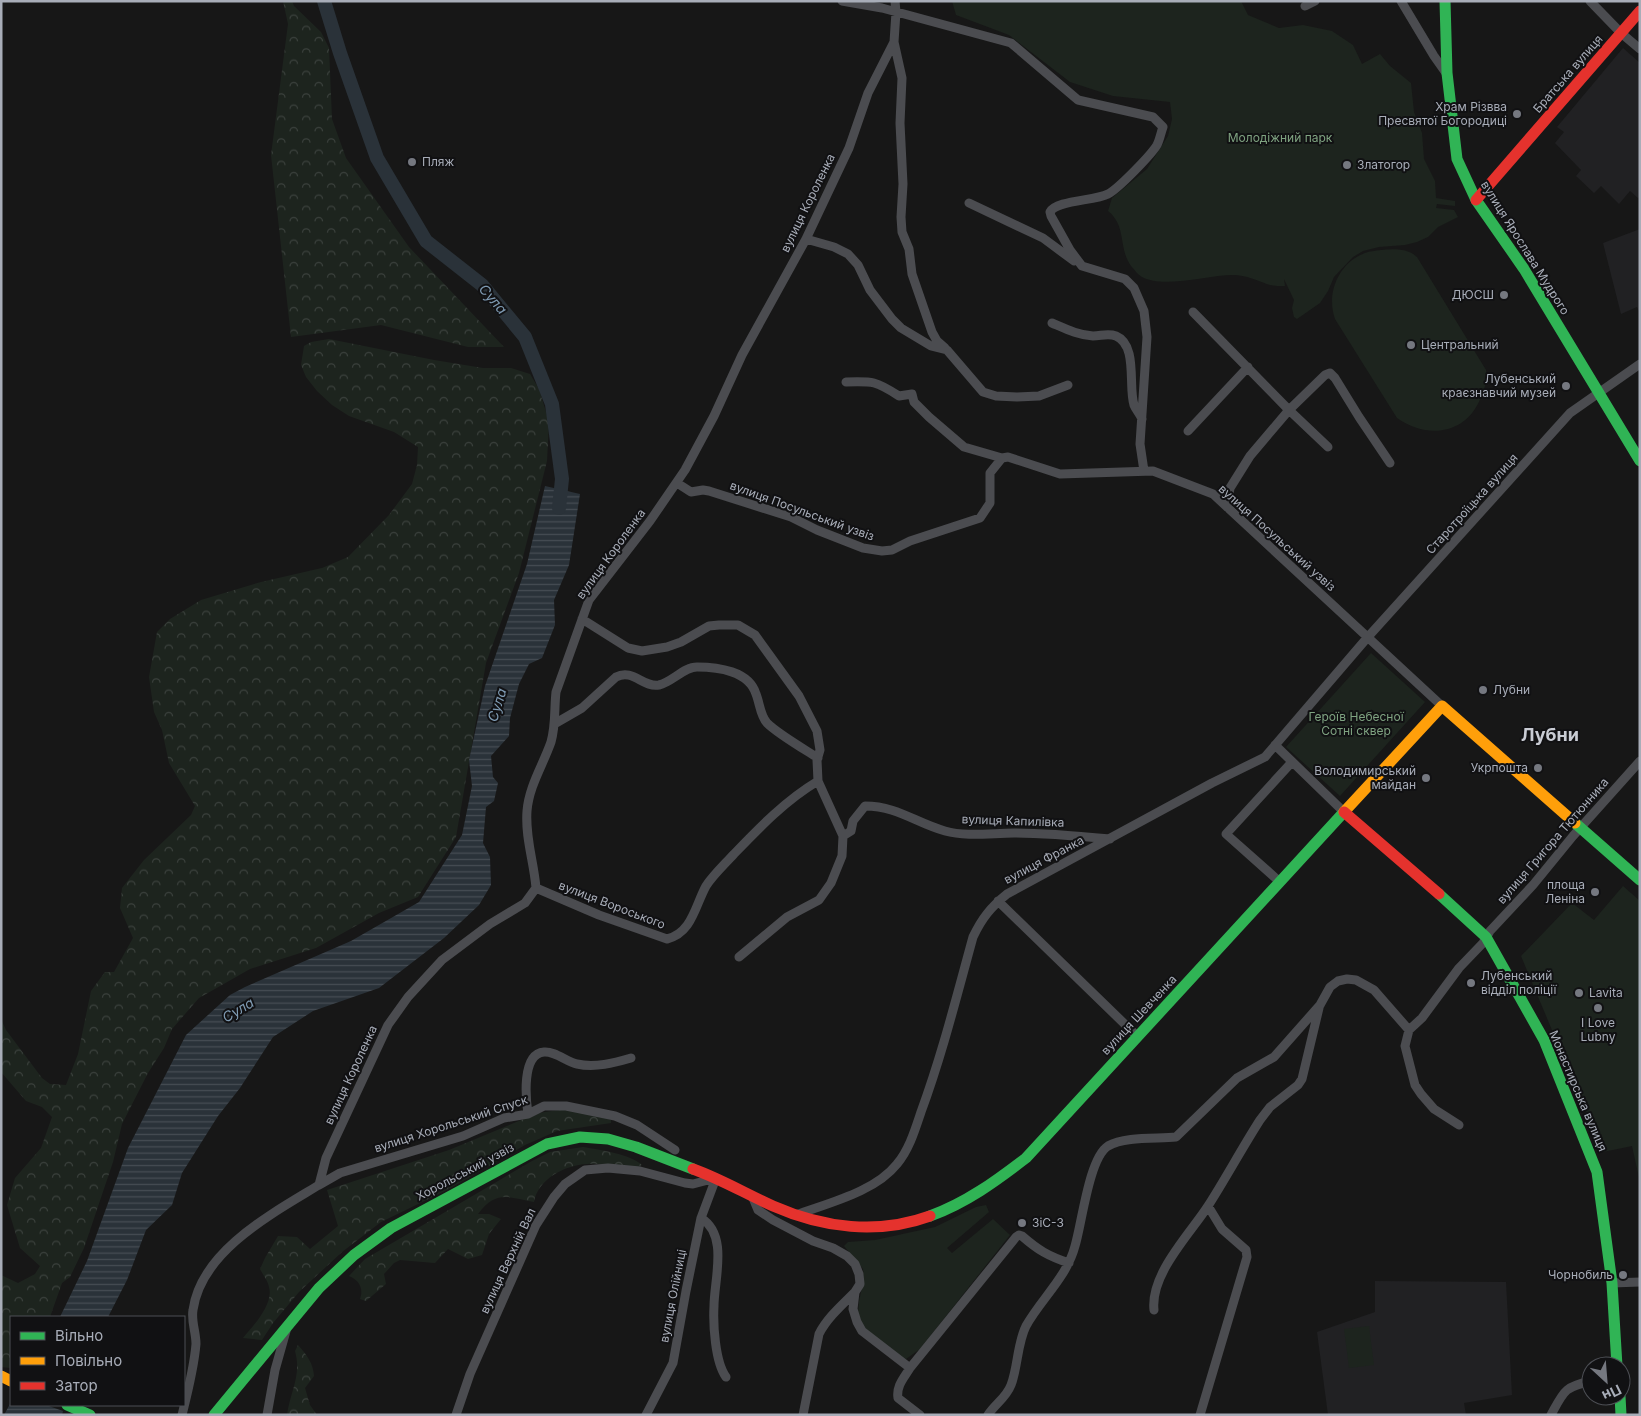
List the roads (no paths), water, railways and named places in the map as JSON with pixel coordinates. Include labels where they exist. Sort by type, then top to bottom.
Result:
[{"type":"main road","name":"вулиця Ярослава Мудрого","points":[[1445,1],[1447,74],[1457,159],[1476,200],[1524,269],[1640,460]]},
{"type":"main road","name":"Братська вулиця","points":[[1476,200],[1640,11]]},
{"type":"main road","name":"вулиця Шевченка","points":[[795,1215],[829,1224],[875,1228],[910,1223],[939,1213],[966,1200],[1002,1178],[1026,1158],[1442,706]]},
{"type":"main road","points":[[1442,706],[1640,880]]},
{"type":"main road","name":"Монастирська вулиця","points":[[1344,812],[1480,930],[1486,937],[1544,1040],[1597,1172],[1612,1283],[1616,1356]]},
{"type":"main road","name":"Хорольський узвіз","points":[[214,1415],[319,1288],[354,1255],[391,1228],[547,1144],[577,1137],[608,1138],[622,1141],[716,1178],[753,1198],[795,1215]]},
{"type":"main road","points":[[69,1406],[90,1415]]},
{"type":"street","points":[[842,1],[882,8],[1010,43],[1078,100],[1153,117],[1163,127],[1157,145],[1126,179],[1109,194],[1056,206],[1051,210],[1051,216],[1070,250],[1082,266]]},
{"type":"street","name":"вулиця Короленка","points":[[319,1185],[326,1158],[376,1048],[393,1018],[408,997],[442,960],[490,924],[525,903],[536,888],[528,842],[527,812],[534,780],[556,724],[554,706],[556,692],[589,600],[650,522],[677,483],[714,416],[742,355],[806,238],[849,148],[868,93],[894,42],[895,1]]},
{"type":"street","points":[[1305,6],[1315,1]]},
{"type":"street","points":[[1401,1],[1447,74]]},
{"type":"street","points":[[1590,1],[1621,33],[1640,49]]},
{"type":"street","points":[[894,42],[902,78],[900,123],[903,184],[902,232],[909,250],[912,274],[932,332],[937,341],[983,392],[996,396],[1039,396],[1068,385]]},
{"type":"street","points":[[970,203],[1043,238],[1082,266],[1125,279],[1134,288],[1144,311],[1147,337],[1140,444],[1144,472]]},
{"type":"street","points":[[806,238],[834,247],[848,254],[858,265],[874,297],[901,328],[931,346],[946,350]]},
{"type":"street","points":[[1193,312],[1328,447]]},
{"type":"street","points":[[1052,323],[1074,334],[1096,336],[1108,334],[1118,337],[1122,341],[1129,353],[1134,405],[1142,419]]},
{"type":"street","name":"Старотроїцька вулиця","points":[[1368,638],[1570,413],[1640,364]]},
{"type":"street","points":[[1188,431],[1248,367]]},
{"type":"street","points":[[1227,507],[1230,488],[1250,456],[1289,410],[1324,375],[1330,373],[1390,463]]},
{"type":"street","points":[[846,382],[871,381],[884,386],[899,396],[912,394],[914,402],[964,447],[1002,458]]},
{"type":"street","name":"вулиця Посульський узвіз","points":[[677,483],[691,492],[709,491],[791,517],[817,530],[863,548],[882,551],[892,550],[910,541],[980,518],[990,503],[990,473],[1002,458],[1008,457],[1060,474],[1153,471],[1213,494],[1442,706]]},
{"type":"street","points":[[582,619],[628,648],[642,651],[674,644],[698,631],[719,624],[728,624],[747,629],[755,635],[799,696],[816,731],[820,750],[818,781],[843,836],[842,856],[831,883],[819,900],[787,917],[739,957]]},
{"type":"street","name":"вулиця Франка","points":[[795,1215],[855,1193],[880,1179],[897,1165],[909,1144],[932,1082],[973,937],[982,919],[998,901],[1007,894],[1212,783],[1265,757],[1368,638]]},
{"type":"street","points":[[556,724],[582,708],[616,677],[622,674],[631,675],[651,685],[658,685],[696,666],[733,672],[742,677],[752,686],[756,693],[761,713],[768,724],[818,758]]},
{"type":"street","points":[[1275,745],[1344,812]]},
{"type":"street","name":"вулиця Григора Тютюнника","points":[[1409,1030],[1422,1018],[1486,937],[1640,761]]},
{"type":"street","points":[[1280,882],[1226,834],[1292,762]]},
{"type":"street","name":"вулиця Вороського","points":[[536,888],[599,915],[667,939],[674,938],[685,929],[706,886],[716,874],[774,814],[804,789],[818,781]]},
{"type":"street","name":"вулиця Капилівка","points":[[843,836],[851,831],[853,821],[865,806],[878,806],[906,814],[945,831],[973,834],[1059,834],[1111,839]]},
{"type":"street","points":[[998,901],[1137,1036]]},
{"type":"street","points":[[988,1415],[1004,1398],[1011,1385],[1026,1327],[1069,1263],[1081,1223],[1086,1194],[1098,1158],[1103,1151],[1108,1146],[1122,1141],[1176,1138],[1237,1078],[1274,1057],[1320,1006],[1334,984],[1342,980],[1356,980],[1374,990],[1409,1030],[1405,1046],[1416,1085],[1421,1094],[1434,1109],[1459,1125]]},
{"type":"street","points":[[1154,1310],[1153,1304],[1156,1290],[1174,1252],[1208,1206],[1260,1120],[1270,1107],[1298,1085],[1302,1079],[1320,1006]]},
{"type":"street","points":[[528,1114],[525,1093],[527,1074],[530,1064],[536,1056],[543,1052],[578,1064],[600,1065],[631,1058]]},
{"type":"street","name":"вулиця Хорольський Спуск","points":[[319,1185],[340,1173],[463,1136],[504,1118],[528,1114],[544,1106],[559,1106],[601,1112],[637,1125],[675,1150]]},
{"type":"street","name":"вулиця Верхній Вал","points":[[456,1415],[470,1374],[536,1225],[554,1197],[566,1184],[585,1170],[608,1168],[640,1171],[693,1184],[716,1178]]},
{"type":"street","name":"вулиця Олійниці","points":[[646,1415],[673,1363],[701,1218],[716,1178]]},
{"type":"street","points":[[185,1403],[190,1384],[196,1341],[192,1311],[204,1278],[218,1257],[232,1243],[272,1214],[319,1185]]},
{"type":"street","points":[[753,1198],[758,1210],[779,1223],[847,1256],[855,1264],[859,1274],[860,1284],[855,1292],[833,1315],[819,1334],[804,1415]]},
{"type":"street","points":[[1200,1415],[1247,1257],[1246,1250],[1222,1229],[1208,1206]]},
{"type":"street","points":[[701,1218],[714,1234],[718,1257],[714,1306],[718,1361],[720,1370],[726,1377]]},
{"type":"street","points":[[920,1415],[898,1398],[897,1392],[900,1384],[910,1368],[1019,1235],[1048,1256],[1069,1263]]},
{"type":"street","points":[[1612,1283],[1640,1282]]},
{"type":"street","points":[[855,1292],[853,1309],[862,1331],[910,1368]]},
{"type":"street","points":[[267,1415],[275,1370],[287,1326]]},
{"type":"street","points":[[1552,1415],[1562,1394],[1572,1385],[1581,1383]]},
{"type":"water","points":[[545,486],[580,494],[569,565],[554,600],[555,625],[542,658],[529,664],[519,684],[510,718],[509,736],[491,756],[493,777],[498,783],[494,801],[486,807],[483,843],[490,857],[491,885],[479,905],[444,938],[379,988],[313,1011],[273,1037],[240,1088],[218,1116],[182,1173],[172,1205],[146,1230],[127,1280],[109,1316],[60,1316],[87,1261],[128,1148],[186,1035],[230,995],[351,941],[419,902],[462,835],[472,786],[469,760],[485,686],[527,564]]},
{"type":"water","points":[[10,1404],[10,1406],[49,1406],[63,1411],[62,1415],[4,1415]]},
{"type":"waterway","name":"Сула","points":[[324,1],[377,158],[426,241],[482,285],[525,337],[552,404],[562,479],[559,508]]},
{"type":"place","name":"Храм Різвва Пресвятої Богородиці","points":[[1517,114]]},
{"type":"place","name":"Пляж","points":[[412,162]]},
{"type":"place","name":"Златогор","points":[[1347,165]]},
{"type":"place","name":"ДЮСШ","points":[[1504,295]]},
{"type":"place","name":"Центральний","points":[[1411,345]]},
{"type":"place","name":"Лубенський краєзнавчий музей","points":[[1566,386]]},
{"type":"place","name":"Лубни","points":[[1483,690]]},
{"type":"place","name":"Укрпошта","points":[[1538,768]]},
{"type":"place","name":"Володимирський майдан","points":[[1426,778]]},
{"type":"place","name":"площа Леніна","points":[[1595,892]]},
{"type":"place","name":"Лубенський відділ поліції","points":[[1471,983]]},
{"type":"place","name":"Lavita","points":[[1579,993]]},
{"type":"place","name":"I Love Lubny","points":[[1598,1008]]},
{"type":"place","name":"ЗіС-3","points":[[1022,1223]]},
{"type":"place","name":"Чорнобиль","points":[[1623,1275]]},
{"type":"district","name":"Лубни","points":[[1550,735]]},
{"type":"park label","name":"Молодіжний парк","points":[[1280,138]]},
{"type":"park label","name":"Героїв Небесної Сотні сквер","points":[[1356,724]]}]
